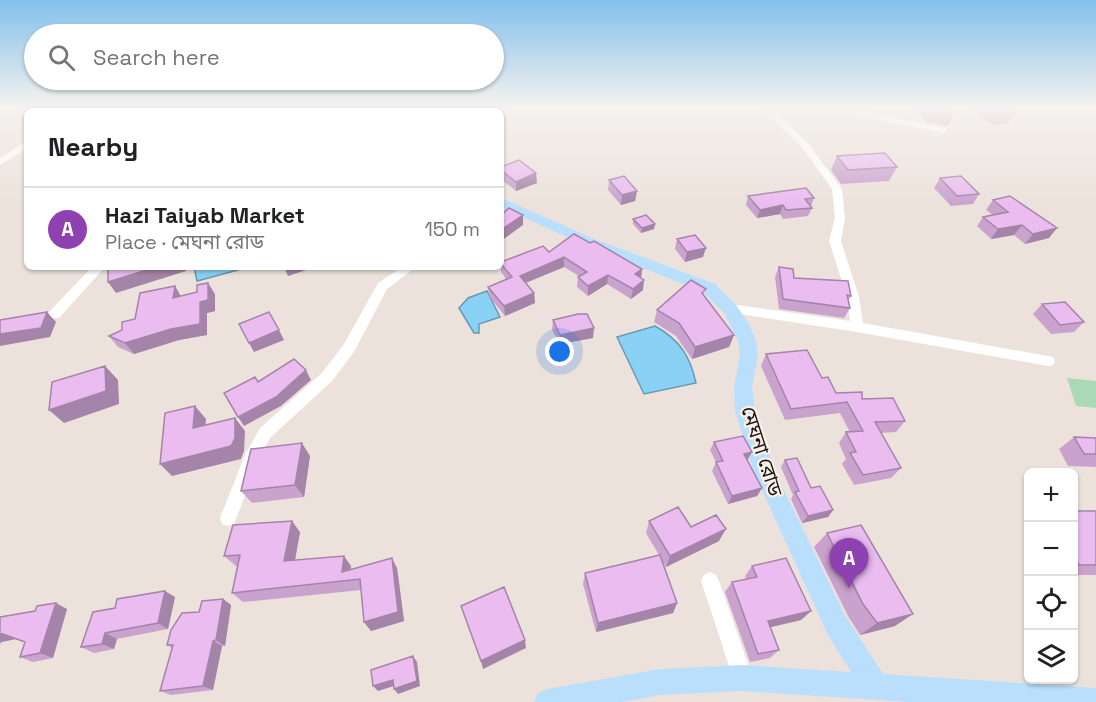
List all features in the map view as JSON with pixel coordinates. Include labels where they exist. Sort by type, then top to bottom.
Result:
[{"type":"main road","name":"মেঘনা রোড","points":[[504,204],[587,241],[709,288],[730,309],[747,341],[749,356],[743,387],[745,411],[766,475],[837,626],[875,686]]},
{"type":"main road","points":[[547,702],[660,682],[743,678],[875,686],[926,695],[1096,701]]},
{"type":"street","points":[[799,140],[837,189],[840,218],[835,240],[853,297],[857,327]]},
{"type":"street","points":[[0,162],[24,146]]},
{"type":"street","points":[[54,315],[96,270]]},
{"type":"street","points":[[228,518],[253,455],[265,433],[327,376],[349,348],[382,286],[406,270]]},
{"type":"street","points":[[730,309],[857,327],[1048,360]]},
{"type":"street","points":[[710,581],[743,678]]},
{"type":"green space","points":[[1067,378],[1096,381],[1096,408],[1076,406]]},
{"type":"water","points":[[195,270],[238,270],[197,281]]},
{"type":"water","points":[[487,291],[500,317],[479,324],[479,333],[474,333],[459,308],[468,298]]},
{"type":"water","points":[[655,326],[671,337],[683,350],[691,365],[696,383],[644,394],[617,337]]},
{"type":"building","points":[[885,153],[897,167],[848,170],[837,156]]},
{"type":"building","points":[[519,160],[536,173],[516,182],[504,172],[504,166]]},
{"type":"building","points":[[624,176],[637,191],[622,195],[609,180]]},
{"type":"building","points":[[961,176],[979,194],[957,196],[940,178]]},
{"type":"building","points":[[806,188],[814,198],[805,199],[812,208],[786,210],[783,205],[760,210],[748,196]]},
{"type":"building","points":[[1010,196],[1057,228],[1033,234],[1022,225],[998,229],[983,217],[1008,212],[993,200]]},
{"type":"building","points":[[509,208],[523,215],[504,228],[504,212]]},
{"type":"building","points":[[646,215],[655,224],[642,228],[633,219]]},
{"type":"building","points":[[574,234],[590,243],[594,241],[642,269],[635,274],[644,280],[633,289],[608,275],[588,286],[578,277],[587,272],[564,257],[520,276],[534,293],[504,306],[488,287],[512,277],[504,268],[504,261],[543,246],[549,252]]},
{"type":"building","points":[[695,235],[706,248],[687,252],[677,239]]},
{"type":"building","points":[[779,267],[793,269],[794,278],[848,281],[851,296],[847,295],[850,308],[783,299]]},
{"type":"building","points":[[108,270],[146,270],[108,282]]},
{"type":"building","points":[[691,280],[706,289],[702,293],[734,335],[695,347],[679,323],[657,310]]},
{"type":"building","points":[[208,283],[208,300],[200,302],[200,324],[171,329],[125,343],[109,336],[122,330],[122,322],[135,319],[140,293],[175,286],[173,298],[197,292],[197,285]]},
{"type":"building","points":[[1065,302],[1084,322],[1060,325],[1042,304]]},
{"type":"building","points":[[47,312],[41,328],[0,334],[0,320]]},
{"type":"building","points":[[269,312],[279,330],[249,343],[239,324]]},
{"type":"building","points":[[587,314],[594,328],[560,335],[553,320]]},
{"type":"building","points":[[807,350],[822,378],[828,377],[836,393],[862,392],[862,399],[893,398],[905,421],[875,422],[901,468],[863,475],[850,453],[856,452],[846,432],[863,431],[847,402],[791,409],[766,354]]},
{"type":"building","points":[[294,359],[306,370],[276,397],[238,417],[224,393],[255,377],[258,382]]},
{"type":"building","points":[[105,366],[106,391],[49,410],[52,382]]},
{"type":"building","points":[[195,406],[193,428],[235,418],[235,438],[231,446],[160,464],[165,413]]},
{"type":"building","points":[[743,436],[752,452],[744,454],[762,488],[732,496],[716,462],[723,461],[714,442]]},
{"type":"building","points":[[1074,437],[1096,438],[1096,454],[1084,454]]},
{"type":"building","points":[[302,443],[295,485],[241,491],[251,449]]},
{"type":"building","points":[[797,458],[811,488],[820,486],[833,510],[808,516],[795,492],[799,491],[785,460]]},
{"type":"building","points":[[678,507],[691,527],[716,515],[726,529],[670,556],[649,521]]},
{"type":"building","points":[[1078,511],[1096,511],[1096,565],[1079,565]]},
{"type":"building","points":[[292,521],[284,561],[344,556],[342,572],[392,558],[398,612],[364,622],[360,579],[232,593],[240,555],[224,556],[233,525]]},
{"type":"building","points":[[861,525],[913,614],[877,623],[863,604],[827,533]]},
{"type":"building","points":[[660,555],[677,603],[598,623],[585,573]]},
{"type":"building","points":[[786,558],[811,611],[768,621],[779,650],[758,654],[732,582],[757,577],[752,566]]},
{"type":"building","points":[[504,587],[525,640],[481,661],[461,606]]},
{"type":"building","points":[[165,591],[158,623],[105,633],[102,644],[81,647],[93,612],[115,608],[117,599]]},
{"type":"building","points":[[223,599],[216,640],[213,641],[203,686],[160,691],[173,645],[167,645],[171,630],[182,613],[199,612],[202,601]]},
{"type":"building","points":[[56,603],[40,653],[20,657],[25,642],[0,634],[0,617],[35,611],[37,606]]},
{"type":"building","points":[[413,656],[417,681],[394,689],[393,680],[373,686],[371,670]]},
{"type":"place","name":"Hazi Taiyab Market","points":[[849,588]]}]
